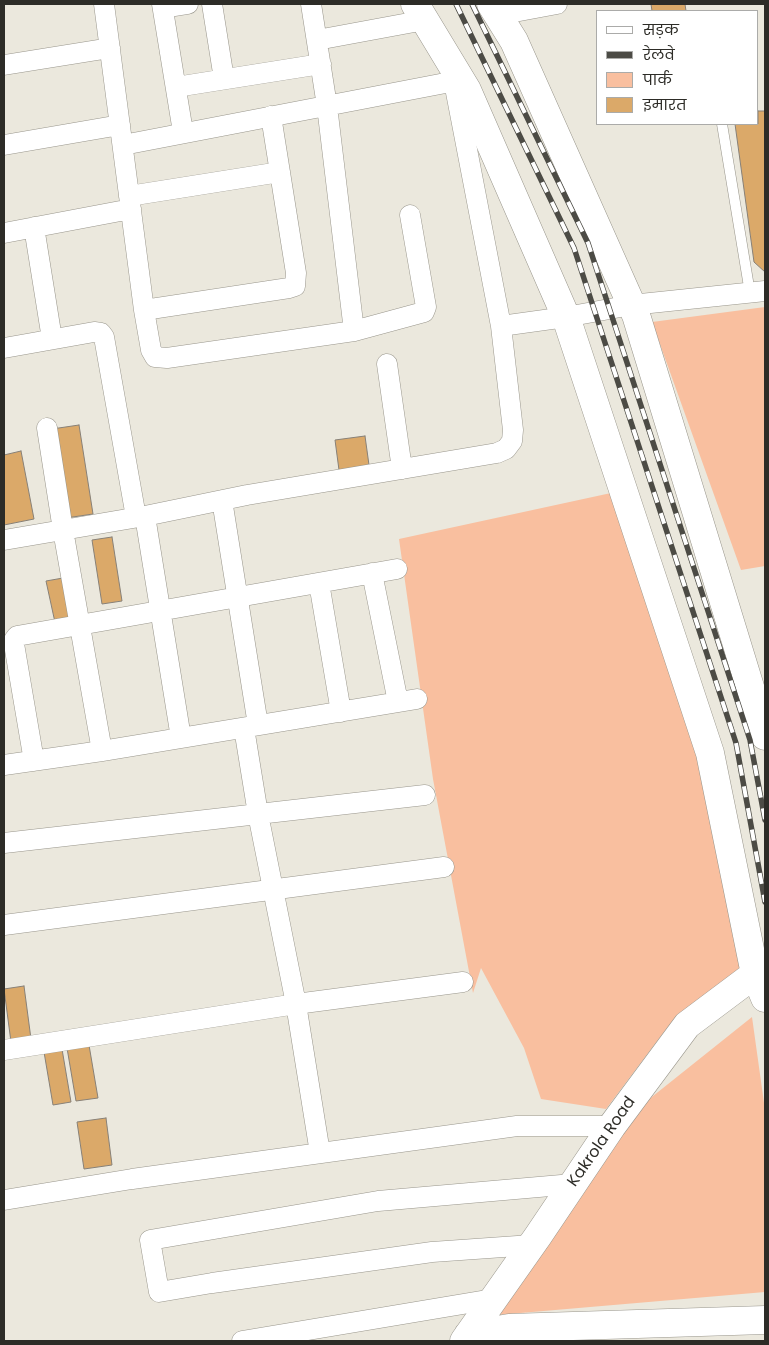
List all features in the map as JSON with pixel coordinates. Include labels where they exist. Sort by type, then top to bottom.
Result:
[{"type":"street","points":[[104,4],[144,310],[154,357],[160,358],[354,331],[424,312],[426,307],[410,215]]},
{"type":"street","points":[[183,132],[163,6],[188,4]]},
{"type":"street","points":[[212,4],[224,79]]},
{"type":"street","points":[[311,4],[327,106],[354,331]]},
{"type":"street","points":[[556,4],[494,9],[514,42],[636,315],[765,736]]},
{"type":"street","points":[[317,40],[420,12],[458,81],[566,317],[710,753],[762,980]]},
{"type":"street","points":[[4,65],[110,48]]},
{"type":"street","points":[[176,87],[321,64]]},
{"type":"street","points":[[123,145],[183,132],[458,81]]},
{"type":"street","points":[[4,540],[222,500],[497,453],[506,449],[512,441],[513,430],[501,326],[458,81]]},
{"type":"street","points":[[144,310],[295,286],[297,280],[271,116]]},
{"type":"street","points":[[4,144],[120,125]]},
{"type":"street","points":[[4,233],[130,203],[280,172]]},
{"type":"street","points":[[34,227],[52,339]]},
{"type":"street","points":[[501,326],[631,305],[757,292]]},
{"type":"street","points":[[4,348],[94,332],[101,333],[104,337],[161,611],[181,738]]},
{"type":"street","points":[[387,364],[402,469]]},
{"type":"street","points":[[47,428],[102,751]]},
{"type":"street","points":[[222,500],[238,597],[258,814],[296,1004],[320,1154]]},
{"type":"street","points":[[34,761],[14,640],[22,634],[397,569]]},
{"type":"street","points":[[4,765],[102,751],[407,701],[372,573]]},
{"type":"street","points":[[318,583],[341,712]]},
{"type":"street","points":[[4,842],[425,795]]},
{"type":"street","points":[[4,925],[444,867]]},
{"type":"street","name":"Kakrola Road","points":[[466,1338],[532,1245],[612,1126],[687,1025],[762,980]]},
{"type":"street","points":[[4,1050],[296,1004],[463,982]]},
{"type":"street","points":[[4,1200],[114,1182],[518,1126],[612,1126]]},
{"type":"street","points":[[532,1245],[432,1252],[159,1292],[150,1240],[378,1201],[573,1184]]},
{"type":"street","points":[[242,1341],[493,1299]]},
{"type":"street","points":[[466,1338],[510,1328],[765,1320]]},
{"type":"lane","points":[[722,125],[757,292]]},
{"type":"green space","points":[[765,307],[765,566],[741,570],[652,322]]},
{"type":"green space","points":[[611,493],[705,774],[745,967],[667,1028],[606,1109],[541,1099],[524,1048],[481,968],[473,993],[433,779],[399,539]]},
{"type":"green space","points":[[752,1017],[765,1110],[765,1292],[497,1315],[643,1104]]},
{"type":"building","points":[[651,4],[685,4],[686,10],[652,10]]},
{"type":"building","points":[[759,111],[765,111],[765,272],[754,262],[735,125],[759,125]]},
{"type":"building","points":[[79,425],[93,514],[66,518],[52,429]]},
{"type":"building","points":[[365,436],[369,465],[339,470],[335,440]]},
{"type":"building","points":[[21,451],[34,519],[4,525],[4,455]]},
{"type":"building","points":[[112,537],[122,601],[102,604],[92,540]]},
{"type":"building","points":[[63,578],[72,624],[56,627],[46,581]]},
{"type":"building","points":[[24,986],[31,1039],[11,1042],[4,989]]},
{"type":"building","points":[[89,1045],[98,1098],[76,1101],[67,1048]]},
{"type":"building","points":[[62,1049],[71,1102],[53,1105],[44,1052]]},
{"type":"building","points":[[106,1118],[112,1165],[84,1169],[77,1122]]},
{"type":"railway","points":[[456,4],[574,248],[736,743],[765,902]]},
{"type":"railway","points":[[472,4],[588,243],[750,740],[765,820]]}]
